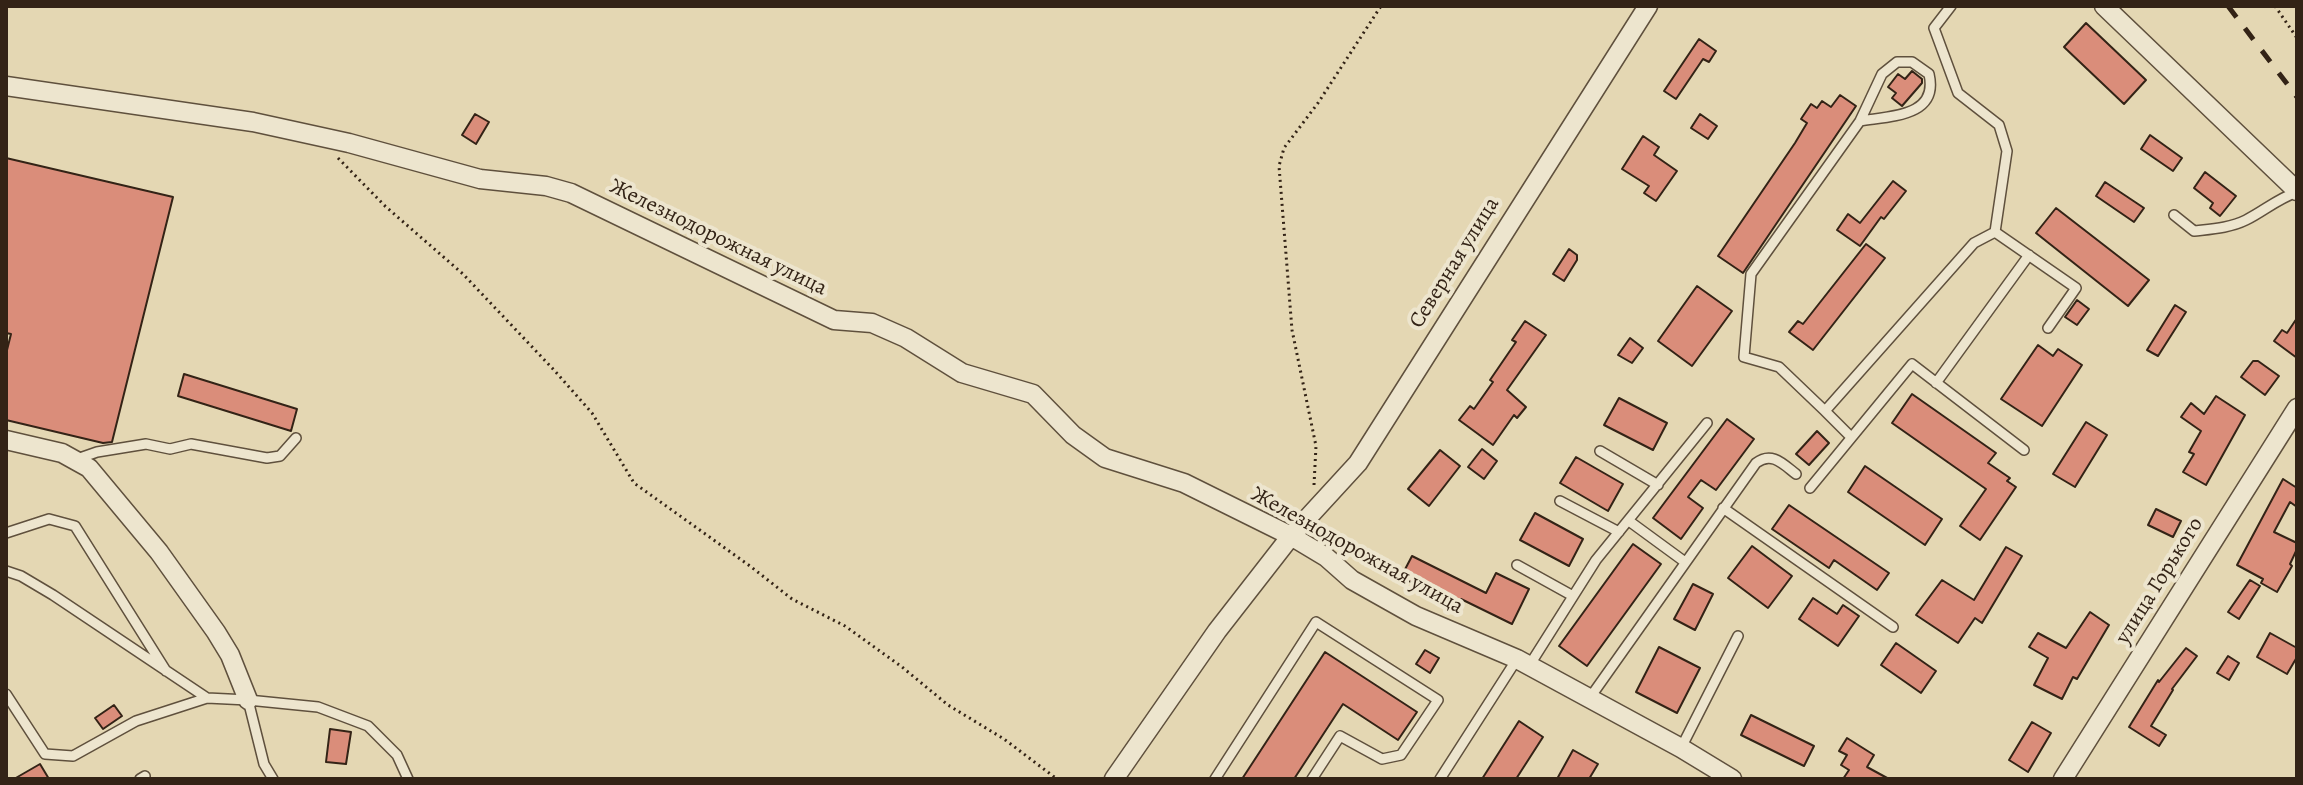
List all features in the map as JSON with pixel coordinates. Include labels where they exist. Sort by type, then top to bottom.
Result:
[{"type":"street","name":"Северная улица","points":[[1114,779],[1217,631],[1291,536],[1358,463],[1648,6]]},
{"type":"street","points":[[2104,6],[2297,191]]},
{"type":"street","name":"Железнодорожная улица","points":[[6,86],[253,122],[349,143],[480,179],[546,186],[571,193],[834,320],[872,323],[906,338],[962,373],[1033,394],[1073,435],[1105,458],[1184,483],[1291,536],[1326,557],[1352,580],[1416,616],[1523,663],[1732,779]]},
{"type":"street","name":"улица Горького","points":[[2063,779],[2297,408]]},
{"type":"street","points":[[6,440],[62,453],[89,468],[159,552],[223,643],[248,700]]},
{"type":"lane","points":[[1951,6],[1934,28],[1958,93],[1999,125],[2007,151],[1995,232]]},
{"type":"lane","points":[[1850,436],[1779,367],[1744,357],[1751,274],[1860,121],[1882,74],[1897,62],[1912,62],[1929,74],[1932,86],[1927,101],[1911,112],[1860,121]]},
{"type":"lane","points":[[2174,215],[2194,231],[2223,228],[2244,221],[2277,199],[2297,191]]},
{"type":"lane","points":[[1995,232],[2076,288],[2048,328]]},
{"type":"lane","points":[[1825,411],[1974,243],[1995,232]]},
{"type":"lane","points":[[1936,383],[2029,255]]},
{"type":"lane","points":[[1810,488],[1912,364],[2024,450]]},
{"type":"lane","points":[[1440,779],[1596,560],[1707,423]]},
{"type":"lane","points":[[74,460],[97,452],[146,444],[170,449],[191,444],[267,458],[280,456],[296,438]]},
{"type":"lane","points":[[1600,451],[1658,485]]},
{"type":"lane","points":[[1589,699],[1750,470],[1763,457],[1773,457],[1796,474]]},
{"type":"lane","points":[[1560,501],[1619,532]]},
{"type":"lane","points":[[1723,508],[1893,627]]},
{"type":"lane","points":[[6,533],[49,519],[75,526],[166,671]]},
{"type":"lane","points":[[1629,521],[1685,562]]},
{"type":"lane","points":[[1517,565],[1573,596]]},
{"type":"lane","points":[[6,571],[53,595],[207,698]]},
{"type":"lane","points":[[1215,779],[1316,622],[1438,700],[1401,755],[1382,759],[1340,736],[1312,779]]},
{"type":"lane","points":[[1681,748],[1738,636]]},
{"type":"lane","points":[[6,694],[45,754],[73,756],[136,721],[207,698],[318,707],[368,726],[397,755],[408,779]]},
{"type":"lane","points":[[248,700],[264,764],[273,779]]},
{"type":"path","points":[[1313,490],[1316,446],[1292,330],[1279,166],[1284,148],[1318,103],[1381,6]]},
{"type":"path","points":[[2275,6],[2297,38]]},
{"type":"path","points":[[332,152],[385,206],[463,274],[553,369],[592,413],[634,483],[792,599],[845,626],[948,705],[1004,739],[1057,779]]},
{"type":"building","points":[[2086,23],[2146,80],[2124,104],[2064,47]]},
{"type":"building","points":[[1699,39],[1716,51],[1709,62],[1703,59],[1676,99],[1664,91]]},
{"type":"building","points":[[1912,71],[1922,79],[1922,83],[1902,106],[1892,98],[1896,93],[1888,87],[1898,74],[1905,79]]},
{"type":"building","points":[[1840,95],[1856,106],[1743,273],[1718,256],[1795,143],[1807,123],[1801,119],[1811,104],[1817,108],[1822,101],[1831,107]]},
{"type":"building","points":[[475,114],[489,122],[476,144],[462,135]]},
{"type":"building","points":[[1700,114],[1717,126],[1708,139],[1691,128]]},
{"type":"building","points":[[2150,135],[2182,158],[2173,171],[2141,149]]},
{"type":"building","points":[[1643,136],[1659,147],[1654,155],[1677,171],[1656,201],[1644,193],[1649,186],[1622,169]]},
{"type":"building","points":[[6,158],[173,197],[112,442],[103,443],[6,420],[6,354],[11,334],[6,333]]},
{"type":"building","points":[[2205,172],[2236,196],[2220,216],[2210,208],[2213,203],[2194,188]]},
{"type":"building","points":[[1893,181],[1906,191],[1884,219],[1881,217],[1860,246],[1837,230],[1848,214],[1860,223]]},
{"type":"building","points":[[2105,182],[2144,208],[2134,222],[2096,196]]},
{"type":"building","points":[[2056,208],[2149,280],[2128,306],[2036,233]]},
{"type":"building","points":[[1866,244],[1885,258],[1813,350],[1789,332],[1798,321],[1803,324]]},
{"type":"building","points":[[1569,249],[1577,255],[1577,260],[1564,281],[1553,274]]},
{"type":"building","points":[[1697,286],[1732,311],[1692,366],[1658,341]]},
{"type":"building","points":[[2077,300],[2089,309],[2077,325],[2065,317]]},
{"type":"building","points":[[2175,305],[2186,312],[2158,356],[2147,350]]},
{"type":"building","points":[[2297,318],[2297,358],[2274,341],[2282,330],[2287,333]]},
{"type":"building","points":[[1525,321],[1546,335],[1507,390],[1526,407],[1517,418],[1514,415],[1493,445],[1459,420],[1470,406],[1474,409],[1493,382],[1490,380],[1516,342],[1512,340]]},
{"type":"building","points":[[1630,338],[1643,348],[1632,363],[1618,355]]},
{"type":"building","points":[[2038,345],[2053,356],[2058,349],[2082,365],[2042,426],[2001,399]]},
{"type":"building","points":[[2253,361],[2258,361],[2279,376],[2265,395],[2241,377]]},
{"type":"building","points":[[184,374],[297,409],[291,431],[178,396]]},
{"type":"building","points":[[1912,394],[1996,453],[1988,463],[2010,478],[2007,481],[2016,487],[1980,540],[1960,526],[1986,489],[1892,423]]},
{"type":"building","points":[[2216,396],[2245,415],[2206,485],[2183,472],[2194,454],[2189,452],[2201,431],[2181,417],[2191,403],[2204,414]]},
{"type":"building","points":[[1619,398],[1667,423],[1653,450],[1604,425]]},
{"type":"building","points":[[1727,419],[1754,439],[1716,490],[1701,480],[1688,497],[1703,508],[1681,539],[1653,518]]},
{"type":"building","points":[[2086,422],[2107,435],[2075,487],[2053,474]]},
{"type":"building","points":[[1817,431],[1829,443],[1809,465],[1796,454]]},
{"type":"building","points":[[1482,449],[1497,461],[1484,479],[1468,467]]},
{"type":"building","points":[[1440,450],[1460,466],[1429,506],[1408,489]]},
{"type":"building","points":[[1576,457],[1623,484],[1608,511],[1560,483]]},
{"type":"building","points":[[1865,466],[1942,519],[1925,545],[1848,492]]},
{"type":"building","points":[[2283,479],[2297,488],[2297,507],[2290,502],[2274,532],[2297,543],[2297,549],[2290,564],[2292,566],[2277,592],[2261,583],[2263,579],[2237,565]]},
{"type":"building","points":[[1789,505],[1889,573],[1877,590],[1834,560],[1829,568],[1772,529]]},
{"type":"building","points":[[2156,509],[2181,521],[2173,537],[2148,525]]},
{"type":"building","points":[[1535,513],[1583,539],[1569,566],[1520,540]]},
{"type":"building","points":[[1633,544],[1661,564],[1587,666],[1559,646]]},
{"type":"building","points":[[1752,546],[1792,576],[1768,608],[1728,578]]},
{"type":"building","points":[[2006,547],[2022,556],[1982,623],[1975,618],[1958,643],[1916,615],[1942,580],[1974,600]]},
{"type":"building","points":[[1412,556],[1486,593],[1496,573],[1529,589],[1512,624],[1461,599],[1458,606],[1401,577]]},
{"type":"building","points":[[2250,580],[2260,586],[2239,619],[2228,612]]},
{"type":"building","points":[[1693,584],[1713,594],[1695,630],[1674,619]]},
{"type":"building","points":[[1813,598],[1837,614],[1843,605],[1859,616],[1838,646],[1799,619]]},
{"type":"building","points":[[2090,612],[2109,625],[2077,679],[2073,677],[2062,699],[2034,685],[2048,658],[2029,647],[2038,633],[2066,648]]},
{"type":"building","points":[[2270,633],[2297,648],[2297,657],[2287,674],[2257,657]]},
{"type":"building","points":[[1896,643],[1936,671],[1921,693],[1881,665]]},
{"type":"building","points":[[1659,647],[1700,668],[1677,713],[1636,692]]},
{"type":"building","points":[[2186,648],[2197,656],[2172,689],[2151,726],[2166,735],[2159,746],[2129,727],[2158,680]]},
{"type":"building","points":[[1425,650],[1439,658],[1430,673],[1416,664]]},
{"type":"building","points":[[1325,652],[1417,712],[1398,740],[1343,704],[1294,779],[1242,779]]},
{"type":"building","points":[[2228,656],[2239,663],[2229,680],[2217,673]]},
{"type":"building","points":[[114,705],[122,716],[103,729],[95,718]]},
{"type":"building","points":[[1751,715],[1814,746],[1804,766],[1741,735]]},
{"type":"building","points":[[1519,721],[1543,737],[1516,779],[1482,779]]},
{"type":"building","points":[[2032,722],[2051,733],[2028,772],[2009,760]]},
{"type":"building","points":[[330,729],[351,732],[346,764],[326,762]]},
{"type":"building","points":[[1847,738],[1874,755],[1867,767],[1889,779],[1843,779],[1849,770],[1841,765],[1847,755],[1839,751]]},
{"type":"building","points":[[1573,750],[1598,764],[1589,779],[1557,779]]},
{"type":"building","points":[[40,764],[49,779],[14,779]]},
{"type":"railway","points":[[2228,6],[2297,97]]}]
